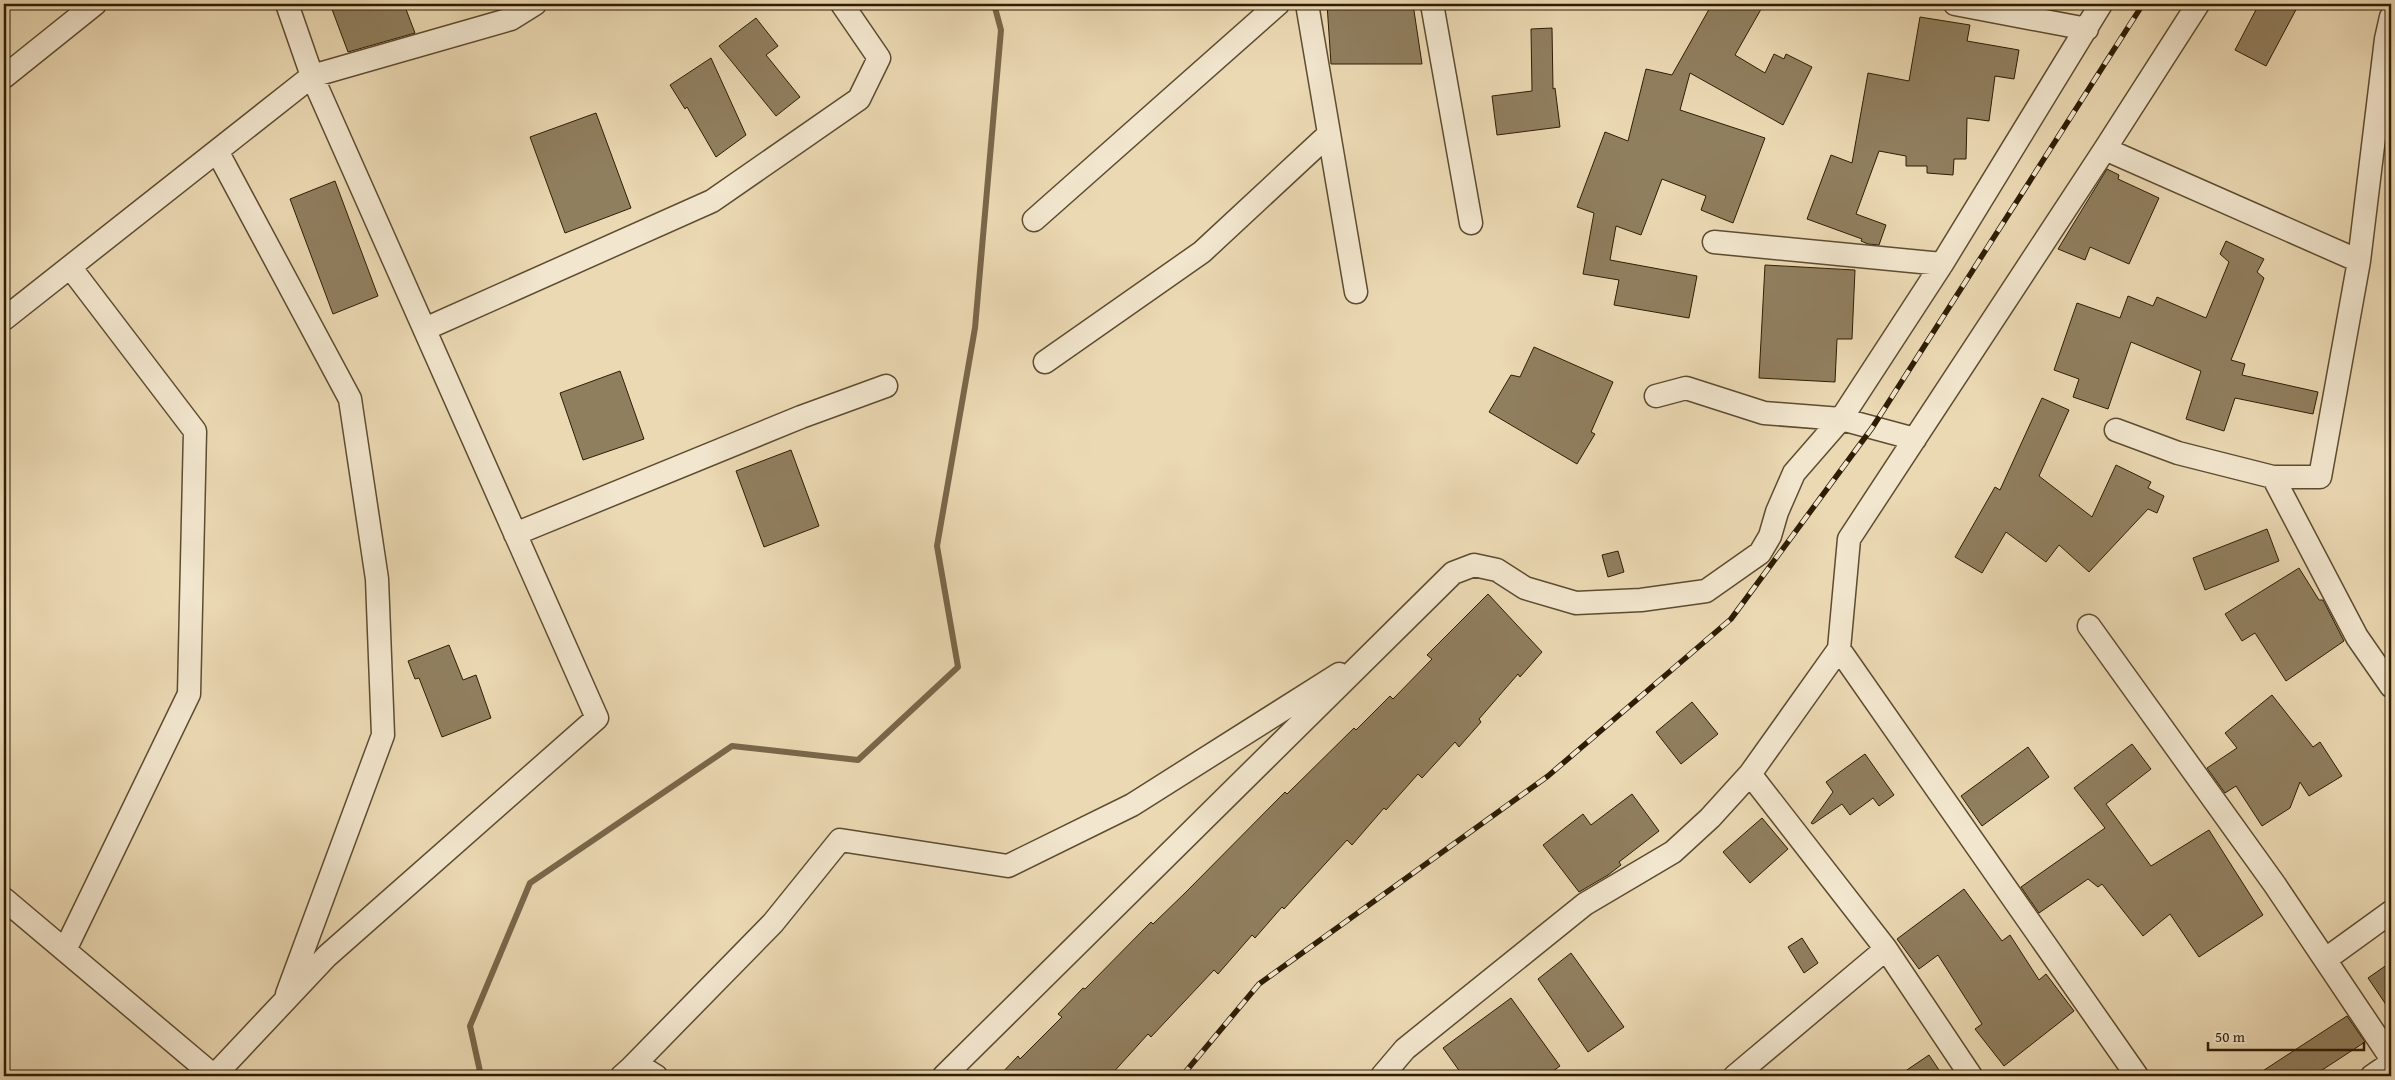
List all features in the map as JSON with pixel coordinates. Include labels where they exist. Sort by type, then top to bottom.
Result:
[{"type":"street","points":[[4,77],[95,4]]},
{"type":"street","points":[[4,899],[214,1076],[327,956],[597,718],[312,76],[287,4]]},
{"type":"street","points":[[4,319],[312,76],[511,19],[535,4]]},
{"type":"street","points":[[424,329],[712,201],[859,99],[880,58],[842,4]]},
{"type":"street","points":[[1034,220],[1278,4]]},
{"type":"street","points":[[1307,4],[1356,292]]},
{"type":"street","points":[[1432,4],[1471,223]]},
{"type":"street","points":[[1956,4],[2088,29]]},
{"type":"street","points":[[944,1076],[1453,573],[1474,565],[1497,570],[1525,588],[1576,603],[1641,600],[1706,591],[1760,553],[1770,536],[1777,512],[1794,473],[1841,420],[1942,264],[2088,29],[2101,4]]},
{"type":"street","points":[[1382,1076],[1405,1050],[1585,904],[1672,852],[1710,818],[1750,774],[1839,649],[1848,540],[2198,4]]},
{"type":"street","points":[[2116,430],[2178,453],[2273,477],[2320,478],[2359,261],[2386,39],[2391,17]]},
{"type":"street","points":[[1045,362],[1202,252],[1329,134]]},
{"type":"street","points":[[2105,149],[2359,261]]},
{"type":"street","points":[[217,151],[350,399],[377,579],[383,735],[283,1003]]},
{"type":"street","points":[[1714,242],[1942,264]]},
{"type":"street","points":[[64,950],[189,694],[195,431],[70,267]]},
{"type":"street","points":[[515,534],[801,417],[886,386]]},
{"type":"street","points":[[1656,396],[1686,388],[1764,413],[1841,420],[1914,439]]},
{"type":"street","points":[[2273,477],[2357,637],[2391,686]]},
{"type":"street","points":[[2089,626],[2326,959],[2391,1058]]},
{"type":"street","points":[[1839,649],[2136,1076]]},
{"type":"street","points":[[626,1072],[773,923],[840,840],[1008,866],[1132,805],[1375,650]]},
{"type":"street","points":[[1750,774],[1886,949],[1971,1076]]},
{"type":"street","points":[[2326,959],[2391,912]]},
{"type":"street","points":[[1735,1076],[1886,949]]},
{"type":"street","points":[[2372,1076],[2391,1063]]},
{"type":"street","points":[[626,1072],[648,1071],[656,1076]]},
{"type":"building","points":[[330,4],[404,4],[415,33],[348,52]]},
{"type":"building","points":[[1327,4],[1413,4],[1422,64],[1331,64]]},
{"type":"building","points":[[1712,4],[1764,4],[1735,55],[1765,73],[1774,54],[1784,59],[1786,54],[1812,67],[1783,125],[1690,73],[1680,110],[1765,138],[1733,223],[1701,210],[1706,196],[1662,179],[1641,235],[1616,226],[1610,260],[1697,276],[1689,318],[1614,305],[1619,280],[1583,274],[1594,213],[1577,207],[1605,132],[1628,141],[1646,69],[1672,75]]},
{"type":"building","points":[[2259,4],[2299,4],[2266,66],[2235,50]]},
{"type":"building","points":[[1920,17],[1970,25],[1967,41],[2019,50],[2014,79],[1995,76],[1989,121],[1967,118],[1966,159],[1954,159],[1953,175],[1927,173],[1927,166],[1906,166],[1906,156],[1879,151],[1856,214],[1886,225],[1879,245],[1868,244],[1861,241],[1862,239],[1807,219],[1831,155],[1852,163],[1868,73],[1909,81]]},
{"type":"building","points":[[756,18],[778,46],[766,55],[800,97],[776,116],[719,46]]},
{"type":"building","points":[[1552,28],[1553,89],[1555,88],[1560,127],[1497,135],[1492,96],[1532,91],[1531,29]]},
{"type":"building","points":[[711,58],[746,135],[716,157],[687,107],[685,109],[670,85]]},
{"type":"building","points":[[596,113],[631,208],[565,233],[530,137]]},
{"type":"building","points":[[2107,169],[2119,175],[2118,179],[2159,198],[2129,264],[2090,247],[2085,260],[2058,249]]},
{"type":"building","points":[[335,181],[378,296],[333,314],[290,199]]},
{"type":"building","points":[[2226,241],[2264,259],[2257,272],[2264,278],[2231,360],[2245,364],[2242,375],[2318,392],[2313,414],[2235,398],[2224,431],[2186,419],[2201,371],[2131,342],[2108,409],[2073,397],[2079,379],[2054,370],[2077,303],[2120,318],[2128,296],[2153,306],[2157,297],[2206,318],[2229,262],[2220,254]]},
{"type":"building","points":[[1765,265],[1855,270],[1852,339],[1837,339],[1835,382],[1759,378]]},
{"type":"building","points":[[1534,347],[1613,382],[1591,432],[1595,434],[1577,464],[1489,412],[1511,375],[1520,377]]},
{"type":"building","points":[[620,371],[644,439],[583,460],[560,393]]},
{"type":"building","points":[[2042,398],[2069,410],[2039,476],[2092,517],[2116,465],[2151,482],[2148,488],[2164,496],[2157,513],[2148,509],[2089,572],[2059,545],[2046,562],[2006,532],[1982,573],[1955,557],[1995,487],[2000,490]]},
{"type":"building","points":[[791,450],[819,526],[764,547],[736,471]]},
{"type":"building","points":[[2267,529],[2279,561],[2205,590],[2193,558]]},
{"type":"building","points":[[1618,551],[1624,572],[1608,577],[1602,555]]},
{"type":"building","points":[[2299,568],[2319,600],[2323,600],[2344,641],[2286,681],[2255,633],[2242,641],[2225,614]]},
{"type":"building","points":[[1488,594],[1542,652],[1520,677],[1518,674],[1479,719],[1481,722],[1459,747],[1455,742],[1422,778],[1418,774],[1386,810],[1384,808],[1352,845],[1347,840],[1284,909],[1282,907],[1255,938],[1252,935],[1218,974],[1214,970],[1151,1037],[1148,1034],[1110,1076],[999,1076],[1018,1056],[1020,1059],[1062,1017],[1058,1014],[1083,988],[1085,989],[1151,922],[1153,924],[1186,892],[1285,792],[1287,794],[1354,728],[1356,730],[1390,696],[1393,699],[1432,659],[1427,655]]},
{"type":"building","points":[[449,645],[463,680],[476,675],[491,718],[442,737],[419,678],[415,679],[408,661]]},
{"type":"building","points":[[2272,695],[2313,747],[2320,742],[2342,776],[2309,796],[2300,782],[2290,808],[2262,826],[2236,786],[2225,793],[2207,768],[2237,748],[2225,733]]},
{"type":"building","points":[[1692,702],[1718,734],[1681,764],[1656,732]]},
{"type":"building","points":[[2132,744],[2151,769],[2106,804],[2151,866],[2209,830],[2263,915],[2199,957],[2170,914],[2143,936],[2102,884],[2098,887],[2088,879],[2039,913],[2021,887],[2105,828],[2074,788]]},
{"type":"building","points":[[2028,747],[2049,777],[1982,826],[1961,796]]},
{"type":"building","points":[[1865,754],[1894,795],[1879,806],[1873,798],[1850,815],[1842,804],[1813,824],[1811,823],[1833,792],[1826,782]]},
{"type":"building","points":[[1632,794],[1659,831],[1619,862],[1621,865],[1608,875],[1579,892],[1543,845],[1583,814],[1591,825]]},
{"type":"building","points":[[1762,818],[1788,849],[1750,883],[1723,852]]},
{"type":"building","points":[[1964,889],[2002,941],[2010,935],[2039,980],[2046,974],[2074,1011],[2004,1066],[1975,1029],[1982,1024],[1938,955],[1919,969],[1897,939]]},
{"type":"building","points":[[1802,938],[1818,963],[1804,973],[1788,947]]},
{"type":"building","points":[[1571,953],[1624,1027],[1588,1052],[1538,979]]},
{"type":"building","points":[[2391,962],[2391,1012],[2368,978]]},
{"type":"building","points":[[1511,998],[1560,1066],[1546,1076],[1463,1076],[1443,1048]]},
{"type":"building","points":[[2347,1016],[2365,1042],[2313,1076],[2255,1076]]},
{"type":"building","points":[[1929,1055],[1943,1076],[1898,1076]]},
{"type":"waterway","points":[[481,1076],[470,1026],[530,883],[732,746],[858,760],[958,667],[937,546],[975,328],[1001,30],[994,4]]},
{"type":"railway","points":[[1182,1076],[1259,984],[1548,776],[1731,619],[1872,428],[2143,4]]}]
